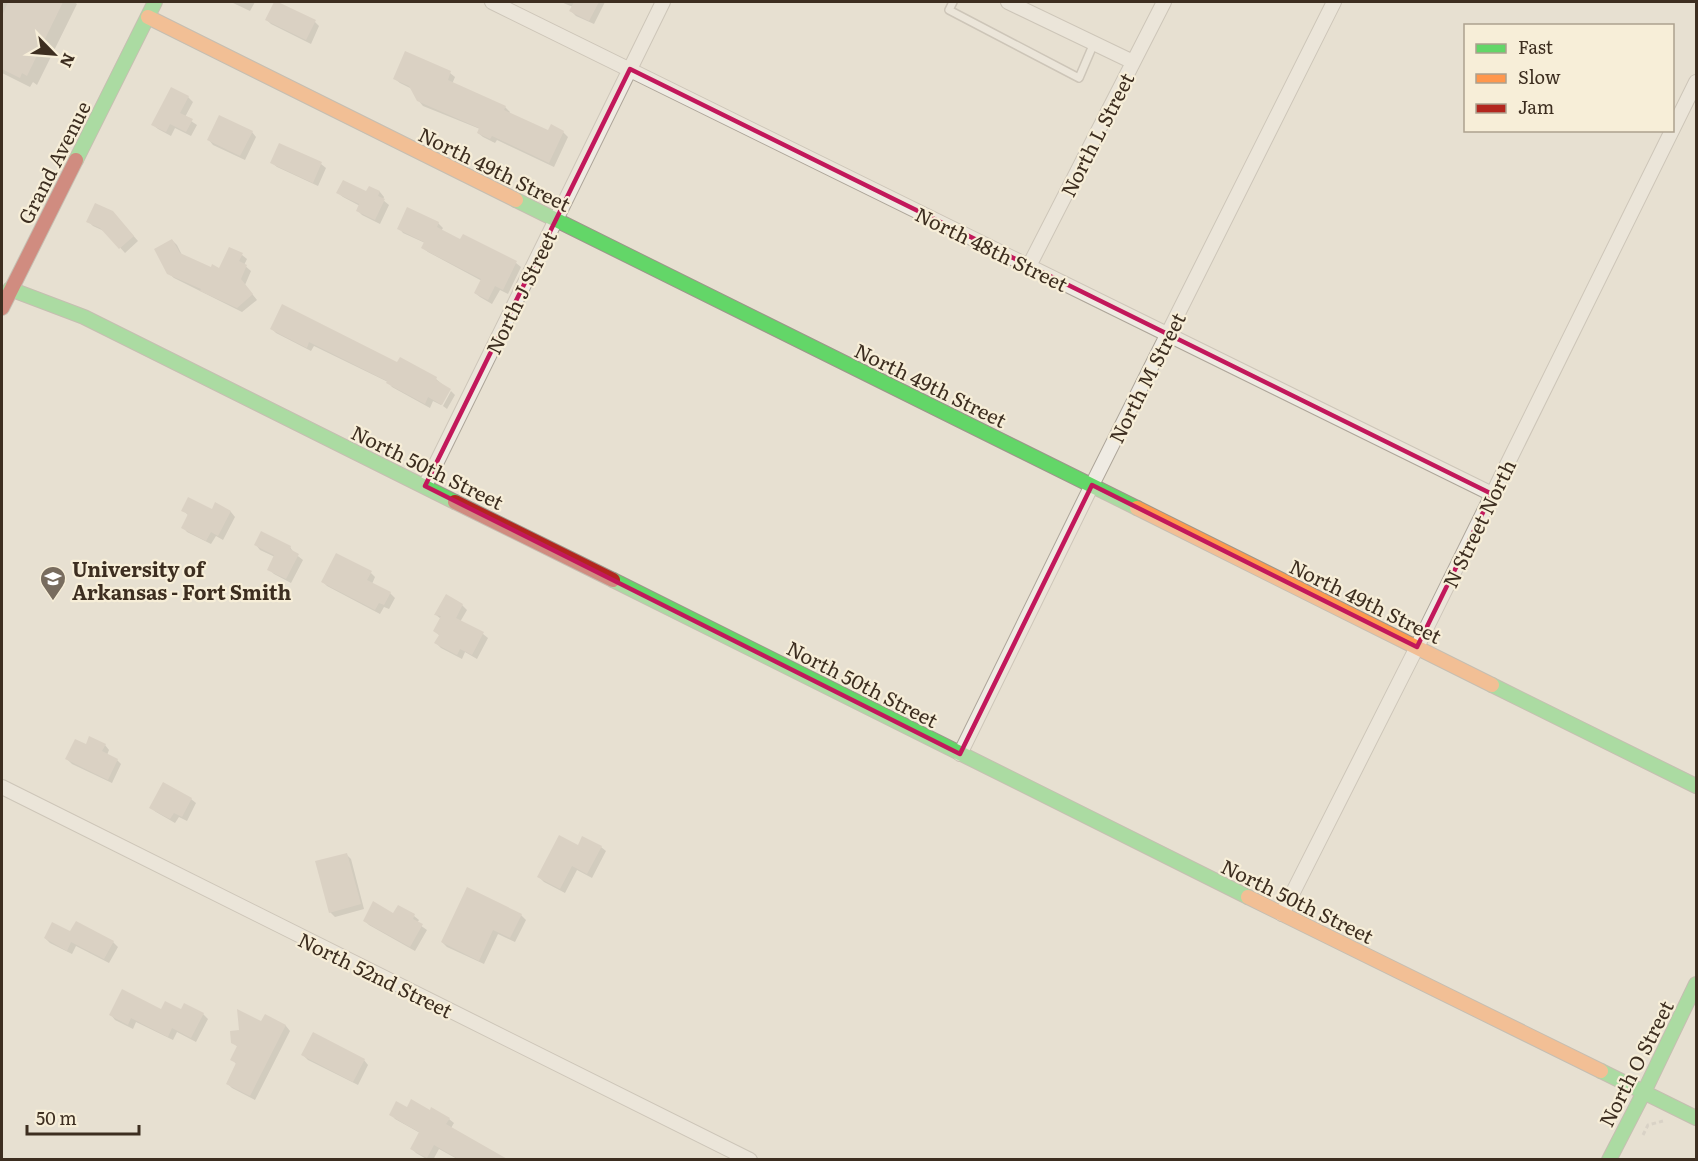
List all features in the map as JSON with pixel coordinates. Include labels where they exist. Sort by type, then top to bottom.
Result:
[{"type":"street","name":"Grand Avenue","points":[[2,308],[155,2]]},
{"type":"street","name":"North 48th Street","points":[[492,2],[1492,495]]},
{"type":"street","name":"North J Street","points":[[425,486],[663,2]]},
{"type":"street","points":[[1008,2],[1133,62]]},
{"type":"street","name":"North L Street","points":[[1029,266],[1164,2]]},
{"type":"street","name":"North M Street","points":[[960,754],[1334,2]]},
{"type":"street","name":"North 49th Street","points":[[148,17],[1696,786]]},
{"type":"street","name":"N Street North","points":[[1674,127],[1696,82]]},
{"type":"street","name":"N Street North","points":[[1282,914],[1417,647],[1671,132]]},
{"type":"street","name":"North 50th Street","points":[[10,290],[84,317],[1696,1118]]},
{"type":"street","name":"North 52nd Street","points":[[2,787],[750,1160]]},
{"type":"street","name":"North O Street","points":[[1609,1160],[1696,984]]},
{"type":"lane","points":[[953,2],[949,10],[1079,78],[1094,43]]},
{"type":"path","points":[[1643,1135],[1648,1125],[1663,1121]]},
{"type":"highlighted area","points":[[630,69],[1492,494],[1417,647],[1092,485],[960,754],[425,486]]},
{"type":"building","points":[[8,2],[63,2],[27,76],[22,73],[20,78],[2,69],[2,16]]},
{"type":"building","points":[[274,2],[316,20],[306,40],[265,20]]},
{"type":"building","points":[[574,2],[599,2],[589,21],[569,11]]},
{"type":"building","points":[[405,51],[451,71],[448,80],[506,106],[504,110],[548,130],[551,124],[564,131],[549,163],[492,136],[490,139],[477,133],[479,128],[417,101],[409,86],[393,79]]},
{"type":"building","points":[[171,87],[189,96],[180,113],[193,119],[186,132],[170,124],[166,132],[151,125]]},
{"type":"building","points":[[219,115],[253,131],[240,156],[207,140]]},
{"type":"building","points":[[279,143],[322,162],[313,183],[270,163]]},
{"type":"building","points":[[343,180],[366,191],[369,186],[380,191],[378,196],[385,199],[375,220],[356,211],[359,204],[336,193]]},
{"type":"building","points":[[95,203],[113,211],[134,236],[119,249],[100,228],[86,222]]},
{"type":"building","points":[[407,207],[439,222],[437,227],[460,239],[463,234],[517,261],[503,290],[495,286],[488,300],[474,293],[481,279],[421,248],[424,242],[397,229]]},
{"type":"building","points":[[172,239],[180,253],[211,267],[212,264],[219,268],[229,247],[243,253],[239,261],[247,265],[241,279],[253,294],[237,308],[167,274],[154,249]]},
{"type":"building","points":[[282,304],[397,362],[400,357],[437,377],[436,380],[451,389],[442,405],[428,397],[425,404],[386,383],[387,381],[309,342],[307,348],[270,329]]},
{"type":"building","points":[[188,497],[212,509],[215,502],[231,511],[218,536],[211,532],[206,541],[181,528],[188,514],[181,511]]},
{"type":"building","points":[[261,531],[291,546],[290,549],[299,554],[286,579],[267,570],[274,555],[254,545]]},
{"type":"building","points":[[336,553],[372,571],[367,580],[391,592],[384,605],[379,603],[375,610],[321,582]]},
{"type":"building","points":[[446,594],[463,604],[456,618],[484,632],[472,655],[460,649],[457,655],[434,643],[439,635],[433,631],[441,616],[434,615]]},
{"type":"building","points":[[89,736],[106,744],[102,751],[118,759],[108,780],[65,759],[75,739],[86,744]]},
{"type":"building","points":[[163,782],[192,798],[182,817],[174,813],[170,819],[149,808]]},
{"type":"building","points":[[559,835],[578,845],[582,836],[602,846],[587,874],[572,866],[560,889],[537,877]]},
{"type":"building","points":[[347,853],[361,904],[329,913],[315,861]]},
{"type":"building","points":[[467,887],[522,914],[510,938],[493,930],[479,961],[441,942]]},
{"type":"building","points":[[373,901],[393,913],[398,905],[415,914],[413,919],[423,924],[410,947],[363,921]]},
{"type":"building","points":[[76,921],[114,941],[104,959],[71,942],[67,951],[44,938],[52,922],[70,931]]},
{"type":"building","points":[[122,989],[161,1009],[165,1001],[181,1009],[184,1003],[204,1013],[191,1038],[172,1028],[168,1037],[131,1018],[128,1025],[109,1015]]},
{"type":"building","points":[[237,1009],[261,1021],[265,1014],[286,1025],[250,1096],[226,1084],[236,1063],[230,1060],[237,1046],[231,1043],[230,1031],[239,1030]]},
{"type":"building","points":[[313,1032],[365,1059],[353,1082],[301,1055]]},
{"type":"building","points":[[411,1099],[450,1118],[446,1124],[509,1160],[460,1160],[434,1145],[427,1158],[410,1149],[419,1132],[389,1115],[396,1101],[407,1107]]},
{"type":"traffic: fast","points":[[76,160],[155,2]]},
{"type":"traffic: fast","points":[[516,200],[1137,508]]},
{"type":"traffic: fast","points":[[10,289],[84,317],[455,502]]},
{"type":"traffic: fast","points":[[613,580],[1248,897]]},
{"type":"traffic: fast","points":[[1492,685],[1696,786]]},
{"type":"traffic: fast","points":[[1609,1160],[1696,984]]},
{"type":"traffic: fast","points":[[1601,1071],[1696,1118]]},
{"type":"traffic: slow","points":[[148,17],[516,200]]},
{"type":"traffic: slow","points":[[1137,508],[1492,685]]},
{"type":"traffic: slow","points":[[1248,897],[1601,1071]]},
{"type":"traffic: jam","points":[[2,308],[76,160]]},
{"type":"traffic: jam","points":[[455,502],[613,580]]},
{"type":"place","name":"University of Arkansas - Fort Smith","points":[[53,602]]}]
